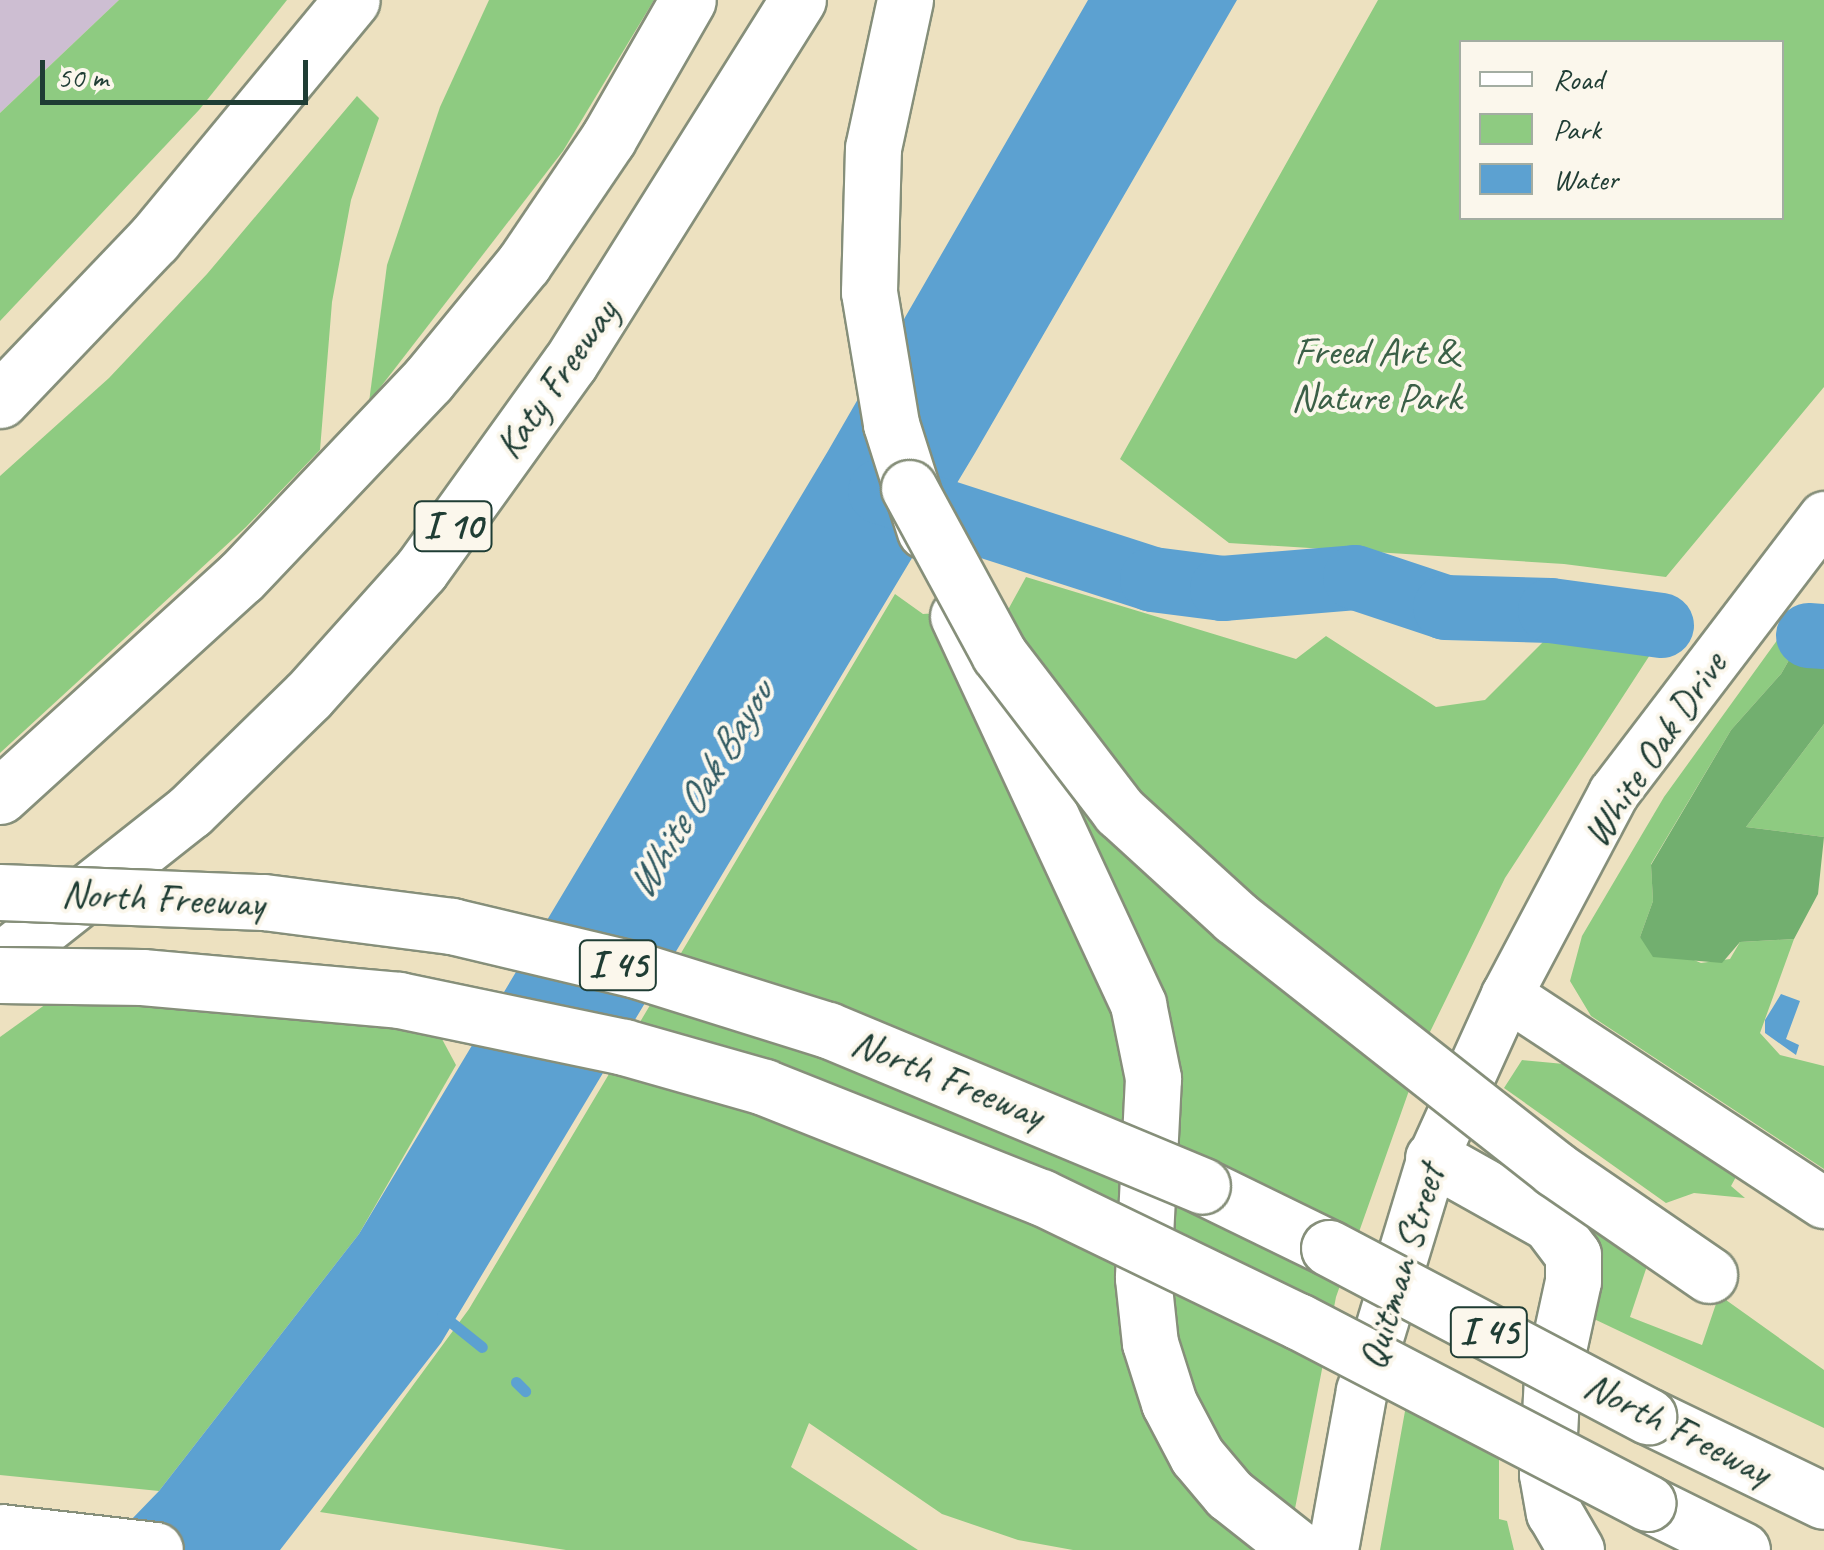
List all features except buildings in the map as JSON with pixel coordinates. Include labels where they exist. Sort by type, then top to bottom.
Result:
[{"type":"highway","points":[[0,400],[154,239],[352,0]]},
{"type":"highway","points":[[0,796],[240,578],[428,380],[524,264],[608,139],[688,0]]},
{"type":"highway","name":"Katy Freeway","points":[[0,960],[190,811],[308,696],[421,570],[570,363],[798,0]]},
{"type":"highway","points":[[905,0],[873,148],[869,292],[879,369],[909,488],[1001,716],[1138,1004],[1153,1078],[1143,1278],[1150,1343],[1169,1402],[1197,1456],[1228,1494],[1300,1550]]},
{"type":"highway","points":[[909,488],[999,654],[1119,811],[1265,941],[1555,1169],[1709,1275]]},
{"type":"highway","name":"North Freeway","points":[[0,892],[264,902],[452,926],[636,970],[811,1024],[1032,1110],[1202,1186],[1648,1416],[1824,1501]]},
{"type":"highway","points":[[0,975],[142,976],[399,1000],[624,1047],[764,1087],[898,1136],[1093,1221],[1742,1550]]},
{"type":"highway","points":[[1433,1158],[1550,1222],[1573,1254],[1574,1281],[1552,1377],[1547,1474],[1554,1512],[1576,1550]]},
{"type":"highway","points":[[0,1532],[155,1550]]},
{"type":"main road","name":"White Oak Drive","points":[[1508,996],[1614,793],[1824,517]]},
{"type":"main road","name":"Quitman Street","points":[[1333,1550],[1362,1391],[1433,1158],[1508,996]]},
{"type":"main road","points":[[1508,996],[1824,1203]]},
{"type":"shaded area","points":[[0,0],[119,0],[0,113]]},
{"type":"green space","points":[[119,0],[287,0],[199,110],[0,321],[0,113]]},
{"type":"green space","points":[[489,0],[654,0],[563,151],[369,402],[387,265],[440,107]]},
{"type":"green space","name":"Freed Art & Nature Park","points":[[1378,0],[1824,0],[1824,387],[1666,577],[1564,564],[1229,543],[1120,459]]},
{"type":"green space","points":[[357,96],[379,118],[351,200],[332,302],[320,450],[246,527],[0,753],[0,476],[109,378],[207,274]]},
{"type":"green space","points":[[1026,577],[1296,659],[1326,636],[1436,707],[1485,700],[1553,632],[1659,641],[1505,878],[1429,1034],[1336,1297],[1287,1550],[1073,1550],[1018,1540],[942,1514],[809,1423],[791,1467],[918,1550],[566,1550],[320,1512],[469,1309],[895,594],[923,614],[1009,608]]},
{"type":"green space","points":[[1824,604],[1824,619],[1813,618]]},
{"type":"green space","points":[[1796,614],[1813,618],[1781,674],[1731,730],[1651,864],[1653,901],[1640,937],[1701,963],[1730,959],[1740,942],[1794,939],[1760,1033],[1780,1055],[1824,1066],[1824,1169],[1591,1016],[1570,981],[1582,936],[1664,797]]},
{"type":"green space","points":[[1813,618],[1824,619],[1824,724],[1746,827],[1824,837],[1818,894],[1794,939],[1740,942],[1722,963],[1653,957],[1640,937],[1653,901],[1651,865],[1731,730],[1781,674]]},
{"type":"green space","points":[[1824,724],[1824,837],[1746,827]]},
{"type":"green space","points":[[60,994],[435,1026],[456,1065],[359,1234],[159,1491],[0,1475],[0,1037]]},
{"type":"green space","points":[[1522,1060],[1564,1064],[1737,1175],[1731,1186],[1745,1198],[1694,1193],[1666,1203],[1504,1088]]},
{"type":"green space","points":[[1586,1217],[1653,1248],[1630,1317],[1702,1345],[1719,1295],[1824,1370],[1824,1428],[1594,1319],[1601,1253]]},
{"type":"green space","points":[[1407,1400],[1499,1446],[1499,1519],[1507,1521],[1514,1550],[1380,1550]]},
{"type":"water","name":"White Oak Bayou","points":[[1088,0],[1237,0],[975,453],[441,1343],[280,1550],[102,1550],[159,1491],[359,1234],[828,451]]},
{"type":"water","points":[[1781,994],[1800,1001],[1786,1039],[1799,1045],[1796,1055],[1765,1033],[1765,1020]]},
{"type":"waterway","points":[[880,491],[1152,579],[1222,588],[1355,577],[1445,607],[1550,610],[1661,625]]},
{"type":"waterway","points":[[1808,635],[1824,636]]},
{"type":"waterway","points":[[442,1315],[482,1347]]},
{"type":"waterway","points":[[516,1382],[525,1391]]}]
